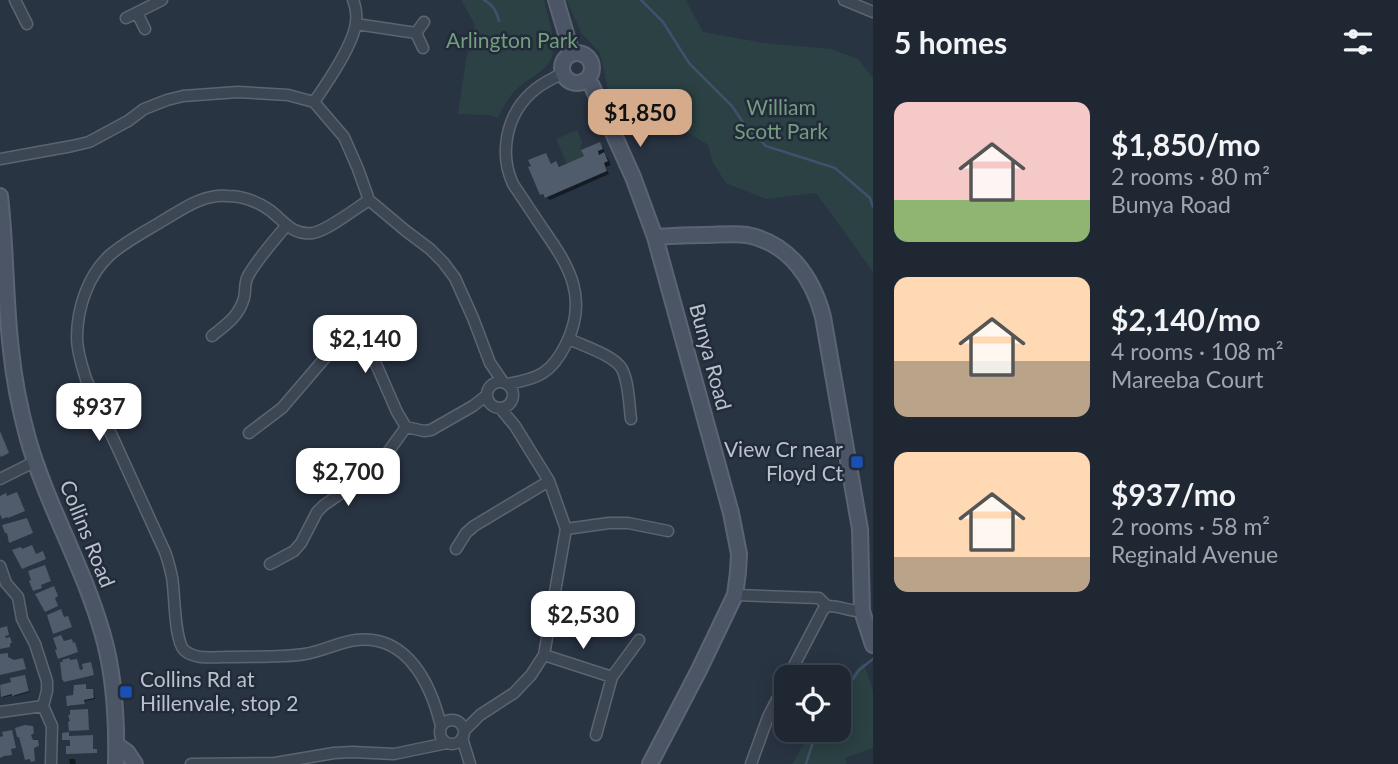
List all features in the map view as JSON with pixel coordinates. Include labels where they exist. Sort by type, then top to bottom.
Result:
[{"type":"street","points":[[126,18],[162,0]]},
{"type":"street","points":[[314,102],[346,48],[356,24],[353,0]]},
{"type":"street","points":[[556,0],[572,54]]},
{"type":"street","points":[[844,0],[873,12]]},
{"type":"street","points":[[19,1],[27,24]]},
{"type":"street","points":[[136,13],[145,29]]},
{"type":"street","points":[[415,33],[424,22]]},
{"type":"street","points":[[356,24],[415,33]]},
{"type":"street","points":[[415,33],[423,48]]},
{"type":"street","points":[[572,54],[581,54],[591,63],[592,72],[583,82],[573,83],[563,73],[565,60],[572,54]]},
{"type":"street","points":[[250,433],[282,408],[342,338],[353,331],[365,339],[406,427],[424,432],[473,406],[498,399],[552,366],[569,339],[575,317],[573,281],[564,259],[508,175],[506,139],[520,105],[531,93],[563,73]]},
{"type":"street","name":"Bunya Road","points":[[587,80],[633,177],[655,237],[735,528],[739,554],[734,595],[650,764]]},
{"type":"street","points":[[0,159],[89,142],[128,121],[144,108],[183,96],[237,92],[288,95],[314,102],[344,138],[369,201],[430,248],[455,278],[489,363],[498,399],[549,481],[566,529],[544,655],[531,675],[514,693],[451,736],[419,749],[382,759],[352,752],[275,763],[191,764]]},
{"type":"street","points":[[369,201],[326,228],[305,233],[286,226],[276,215],[252,200],[221,195],[201,199],[118,249],[103,262],[90,282],[82,304],[77,337],[79,353],[84,373],[165,552],[172,579],[179,641],[185,651],[200,657],[287,656],[314,653],[356,640],[381,642],[401,652],[412,662],[422,676],[451,736],[470,763]]},
{"type":"street","name":"Collins Road","points":[[0,196],[10,349],[20,403],[36,461],[103,634],[114,693],[117,764]]},
{"type":"street","points":[[212,336],[240,310],[246,280],[286,226]]},
{"type":"street","points":[[655,237],[738,234],[757,238],[767,241],[791,257],[808,279],[819,301],[823,317],[860,529],[862,611],[873,646]]},
{"type":"street","points":[[569,339],[611,358],[621,368],[625,377],[631,419]]},
{"type":"street","points":[[489,363],[510,388],[498,399]]},
{"type":"street","points":[[498,399],[496,382],[505,384],[529,381]]},
{"type":"street","points":[[270,565],[294,551],[317,512],[372,472],[406,427]]},
{"type":"street","points":[[0,479],[36,461]]},
{"type":"street","points":[[456,549],[474,526],[549,481]]},
{"type":"street","points":[[566,529],[628,523],[668,531]]},
{"type":"street","points":[[0,566],[5,583],[18,597],[22,619],[35,644],[47,681],[43,706],[52,726],[51,764]]},
{"type":"street","points":[[734,595],[819,598],[827,606]]},
{"type":"street","points":[[794,665],[822,610],[827,606],[862,611]]},
{"type":"street","points":[[596,735],[612,677],[639,640]]},
{"type":"street","points":[[544,655],[612,677]]},
{"type":"street","points":[[436,704],[461,725],[451,736]]},
{"type":"street","points":[[751,764],[774,705]]},
{"type":"street","points":[[0,712],[43,706]]},
{"type":"street","points":[[451,736],[446,722],[480,715]]},
{"type":"street","points":[[117,745],[127,752],[135,764]]},
{"type":"green space","name":"Arlington Park","points":[[461,0],[544,0],[553,37],[552,57],[543,69],[513,93],[498,118],[458,114],[466,60],[475,25]]},
{"type":"green space","name":"William Scott Park","points":[[566,0],[686,0],[703,32],[764,43],[831,49],[858,59],[873,78],[873,272],[816,193],[766,199],[726,183],[713,163],[708,145],[648,107],[634,106],[618,113],[609,95],[600,53],[582,34]]},
{"type":"green space","points":[[577,130],[584,156],[567,164],[556,139]]},
{"type":"green space","points":[[863,662],[873,691],[873,748],[845,758],[847,764],[792,764],[805,742],[851,742],[851,676]]},
{"type":"building","points":[[600,142],[603,149],[598,151],[599,155],[604,152],[608,161],[604,163],[607,171],[545,198],[543,194],[540,195],[528,167],[531,166],[528,160],[546,153],[551,164],[556,161],[559,167],[584,156],[581,150]]},
{"type":"building","points":[[0,431],[9,453],[1,457],[0,455]]},
{"type":"building","points":[[17,492],[25,511],[2,519],[0,496]]},
{"type":"building","points":[[27,518],[33,533],[9,543],[2,525]]},
{"type":"building","points":[[32,545],[36,554],[43,551],[46,559],[22,569],[12,550]]},
{"type":"building","points":[[45,565],[51,581],[33,591],[28,571]]},
{"type":"building","points":[[54,586],[58,606],[45,612],[35,594]]},
{"type":"building","points":[[61,609],[64,617],[68,616],[72,627],[53,634],[47,615]]},
{"type":"building","points":[[7,626],[9,635],[5,636],[10,637],[12,643],[10,647],[0,649],[0,628]]},
{"type":"building","points":[[61,635],[64,641],[72,639],[73,643],[75,642],[78,652],[58,659],[53,638]]},
{"type":"building","points":[[8,653],[8,657],[14,660],[23,658],[26,669],[0,675],[0,654]]},
{"type":"building","points":[[69,658],[77,659],[80,670],[83,669],[82,664],[91,662],[94,675],[64,682],[60,662]]},
{"type":"building","points":[[25,675],[29,691],[1,697],[0,685],[11,682],[10,678]]},
{"type":"building","points":[[86,684],[86,689],[93,689],[94,698],[84,700],[85,704],[67,706],[66,696],[73,695],[74,685]]},
{"type":"building","points":[[88,709],[89,730],[69,731],[70,710]]},
{"type":"building","points":[[33,726],[34,733],[31,735],[33,740],[38,740],[39,746],[34,748],[35,761],[31,762],[30,759],[25,760],[15,728]]},
{"type":"building","points":[[12,730],[16,748],[11,749],[12,755],[0,758],[2,732]]},
{"type":"building","points":[[69,732],[69,736],[93,735],[93,749],[97,749],[97,753],[66,754],[66,746],[70,746],[70,740],[62,740],[62,733]]},
{"type":"waterway","points":[[484,0],[494,9],[499,21]]},
{"type":"waterway","points":[[641,0],[663,22],[689,63],[732,106],[746,127],[766,146],[835,168],[870,198],[873,207]]},
{"type":"waterway","points":[[851,682],[859,670],[873,659]]},
{"type":"waterway","points":[[806,764],[814,742]]},
{"type":"place","name":"View Cr near Floyd Ct","points":[[857,462]]},
{"type":"place","name":"Collins Rd at Hillenvale, stop 2","points":[[126,692]]}]
